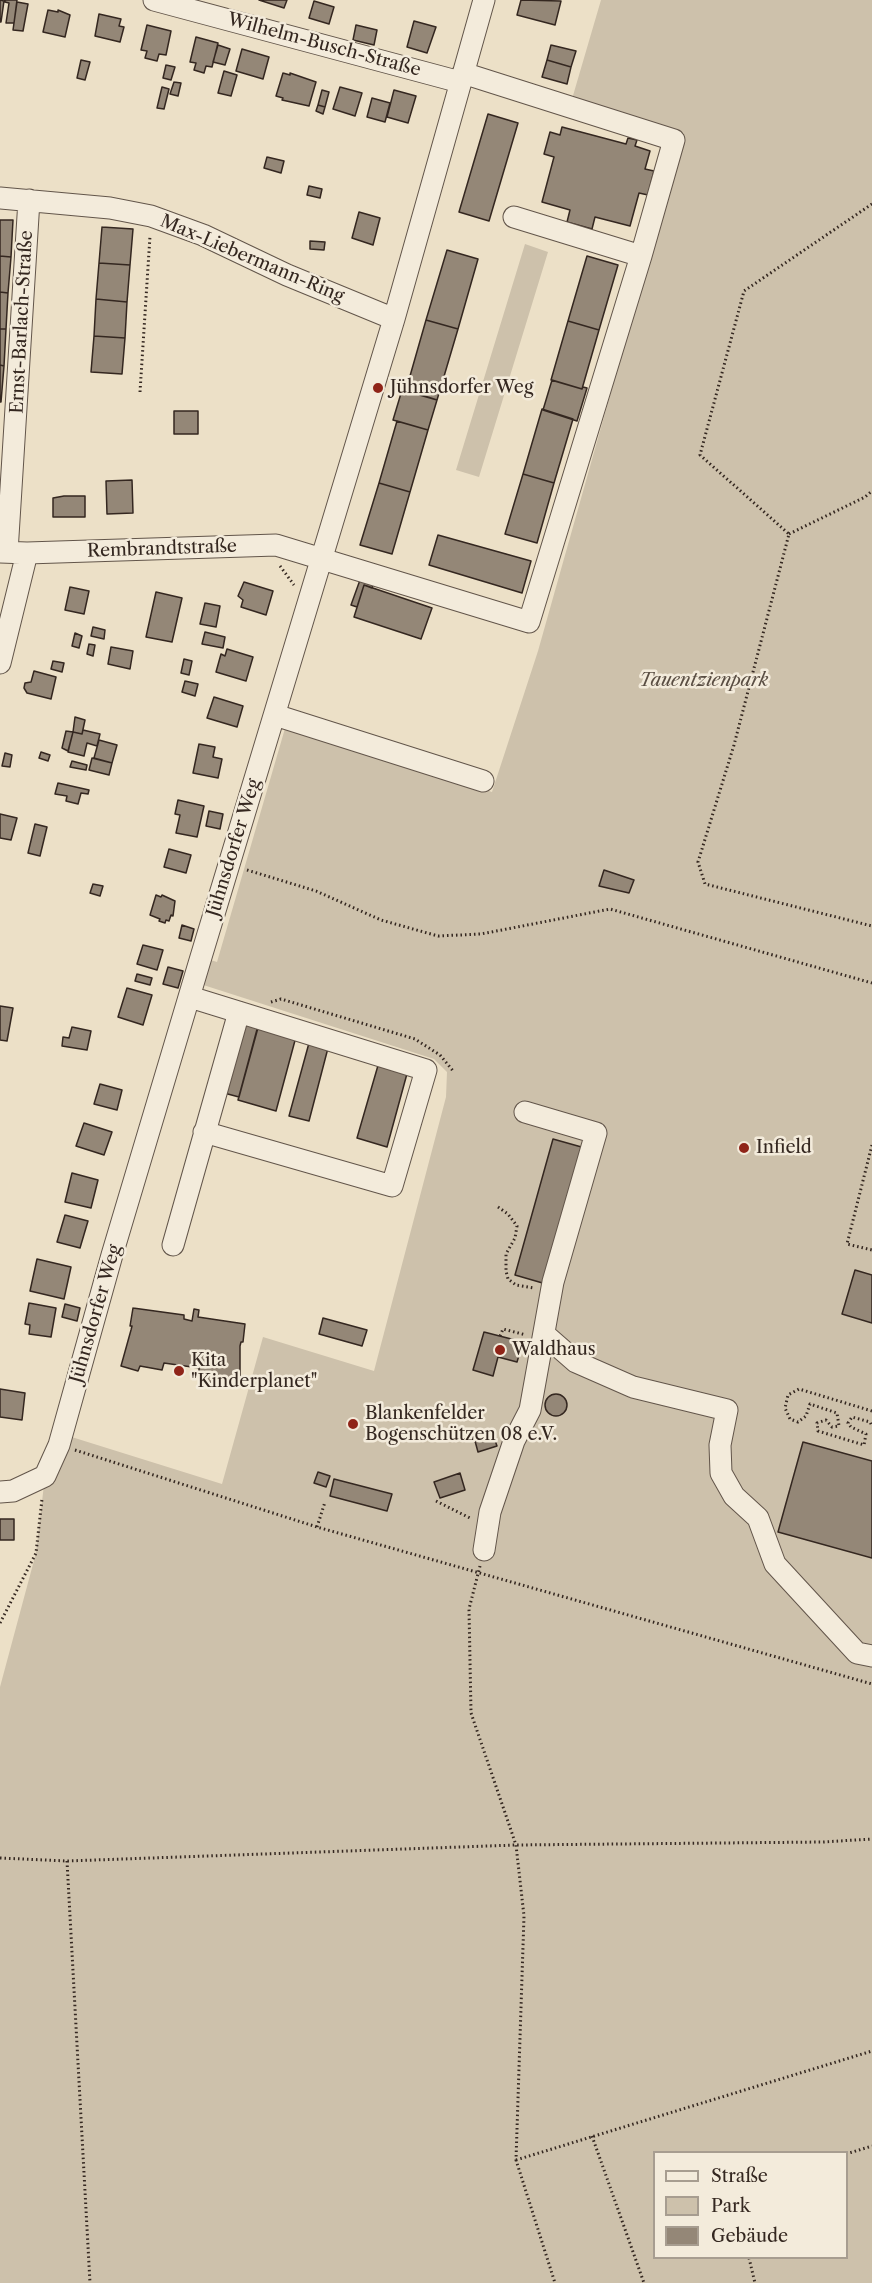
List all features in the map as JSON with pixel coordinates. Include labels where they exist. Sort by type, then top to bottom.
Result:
[{"type":"street","name":"Jühnsdorfer Weg","points":[[45,1476],[59,1445],[112,1255],[354,445],[394,319],[484,0]]},
{"type":"street","name":"Wilhelm-Busch-Straße","points":[[166,1],[462,78],[674,140],[641,256]]},
{"type":"street","name":"Max-Liebermann-Ring","points":[[0,198],[110,208],[151,216],[203,235],[287,275],[394,319]]},
{"type":"street","name":"Ernst-Barlach-Straße","points":[[0,663],[11,552],[29,200]]},
{"type":"street","points":[[514,217],[641,256]]},
{"type":"street","name":"Rembrandtstraße","points":[[11,552],[276,545],[530,622],[641,256]]},
{"type":"street","points":[[275,715],[483,781]]},
{"type":"street","points":[[190,997],[426,1070],[393,1186],[204,1132]]},
{"type":"street","points":[[173,1245],[239,1012]]},
{"type":"street","points":[[484,1550],[490,1512],[514,1441],[530,1410],[552,1288],[596,1133],[525,1112]]},
{"type":"street","points":[[544,1337],[576,1362],[633,1387],[727,1410],[720,1445],[721,1473],[734,1496],[758,1518],[775,1564],[857,1653],[872,1656]]},
{"type":"street","points":[[0,1492],[13,1491],[45,1476]]},
{"type":"path","points":[[789,534],[700,455],[744,291],[872,204]]},
{"type":"path","points":[[140,392],[151,216]]},
{"type":"path","points":[[872,490],[864,497],[789,534],[734,745],[698,862],[705,884],[872,926]]},
{"type":"path","points":[[229,865],[316,891],[381,920],[438,936],[481,934],[610,909],[872,983]]},
{"type":"path","points":[[281,999],[415,1039],[440,1055],[454,1072]]},
{"type":"path","points":[[872,1145],[847,1244],[872,1250]]},
{"type":"path","points":[[498,1207],[508,1214],[517,1226],[515,1238],[506,1254],[508,1279],[516,1285],[552,1288]]},
{"type":"path","points":[[500,1336],[502,1329],[544,1337]]},
{"type":"path","points":[[872,1411],[799,1389],[788,1395],[785,1408],[790,1419],[798,1422],[806,1416],[810,1404],[837,1413],[839,1426],[832,1427],[826,1420],[817,1423],[818,1431],[864,1445],[866,1434],[850,1427],[848,1423],[852,1417],[870,1422],[872,1426]]},
{"type":"path","points":[[59,1445],[317,1527],[872,1684]]},
{"type":"path","points":[[0,1623],[36,1553],[45,1476]]},
{"type":"path","points":[[436,1501],[474,1520],[490,1512]]},
{"type":"path","points":[[317,1527],[325,1502]]},
{"type":"path","points":[[484,1550],[469,1609],[471,1713],[516,1845],[524,1916],[516,2160],[555,2283]]},
{"type":"path","points":[[0,1858],[67,1862],[516,1845],[823,1842],[872,1839]]},
{"type":"path","points":[[67,1862],[90,2283]]},
{"type":"path","points":[[516,2160],[872,2050]]},
{"type":"path","points":[[592,2136],[644,2283]]},
{"type":"path","points":[[848,2153],[872,2146]]},
{"type":"path","points":[[749,2259],[755,2283]]},
{"type":"green space","name":"Tauentzienpark","points":[[601,0],[872,0],[872,2283],[0,2283],[0,1687],[36,1553],[45,1476],[62,1434],[222,1484],[263,1337],[374,1371],[446,1097],[447,1072],[434,1059],[194,982],[201,957],[217,962],[286,725],[492,792],[538,651],[684,133],[572,99]]},
{"type":"green space","points":[[525,244],[548,252],[479,477],[456,470]]},
{"type":"building","points":[[0,0],[4,1],[1,22],[0,22]]},
{"type":"building","points":[[5,0],[17,0],[14,23],[6,23],[9,3]]},
{"type":"building","points":[[259,0],[287,0],[284,8]]},
{"type":"building","points":[[521,0],[561,1],[555,25],[517,15]]},
{"type":"building","points":[[314,1],[334,7],[329,24],[309,18]]},
{"type":"building","points":[[17,2],[28,4],[23,31],[13,30]]},
{"type":"building","points":[[48,10],[58,12],[58,10],[70,15],[65,37],[43,32]]},
{"type":"building","points":[[99,14],[121,19],[119,26],[124,27],[120,42],[95,36]]},
{"type":"building","points":[[414,21],[436,27],[427,53],[407,47]]},
{"type":"building","points":[[147,25],[171,31],[166,55],[159,54],[157,61],[145,58],[147,51],[141,50]]},
{"type":"building","points":[[356,25],[377,30],[374,45],[353,40]]},
{"type":"building","points":[[196,37],[218,43],[212,67],[206,66],[204,73],[194,70],[196,63],[190,62]]},
{"type":"building","points":[[218,45],[230,49],[225,65],[213,62]]},
{"type":"building","points":[[551,45],[576,51],[571,67],[547,60]]},
{"type":"building","points":[[242,49],[269,57],[263,79],[236,71]]},
{"type":"building","points":[[81,60],[90,62],[85,80],[77,78]]},
{"type":"building","points":[[547,60],[571,67],[567,84],[542,77]]},
{"type":"building","points":[[166,65],[175,67],[171,80],[163,78]]},
{"type":"building","points":[[224,71],[237,75],[231,96],[218,93]]},
{"type":"building","points":[[283,73],[290,75],[290,73],[316,82],[309,106],[282,100],[283,98],[276,96]]},
{"type":"building","points":[[174,82],[181,83],[178,96],[170,94]]},
{"type":"building","points":[[162,87],[169,89],[164,109],[157,108]]},
{"type":"building","points":[[340,87],[362,93],[355,116],[333,109]]},
{"type":"building","points":[[322,90],[329,92],[325,107],[318,105]]},
{"type":"building","points":[[394,90],[416,96],[408,123],[387,117]]},
{"type":"building","points":[[372,98],[390,103],[385,122],[367,117]]},
{"type":"building","points":[[318,105],[325,107],[323,114],[316,111]]},
{"type":"building","points":[[488,114],[518,123],[489,221],[459,212]]},
{"type":"building","points":[[562,127],[626,144],[628,138],[637,140],[635,146],[650,151],[645,169],[654,171],[648,195],[639,193],[630,226],[595,217],[592,229],[567,222],[570,210],[542,202],[554,157],[544,154],[550,132],[560,135]]},
{"type":"building","points":[[267,157],[284,161],[281,173],[264,168]]},
{"type":"building","points":[[309,186],[322,189],[320,198],[307,195]]},
{"type":"building","points":[[359,212],[380,218],[373,245],[352,238]]},
{"type":"building","points":[[0,220],[13,220],[11,257],[0,256]]},
{"type":"building","points":[[102,227],[133,229],[130,265],[99,263]]},
{"type":"building","points":[[310,241],[325,242],[324,250],[310,249]]},
{"type":"building","points":[[447,250],[478,259],[458,329],[426,320]]},
{"type":"building","points":[[0,256],[11,257],[8,293],[0,292]]},
{"type":"building","points":[[587,256],[618,265],[599,330],[568,321]]},
{"type":"building","points":[[99,263],[130,265],[127,302],[96,299]]},
{"type":"building","points":[[0,292],[8,293],[6,329],[0,329]]},
{"type":"building","points":[[96,299],[127,302],[125,338],[94,336]]},
{"type":"building","points":[[426,320],[458,329],[437,400],[406,390]]},
{"type":"building","points":[[568,321],[599,330],[582,389],[551,380]]},
{"type":"building","points":[[0,329],[6,329],[4,366],[0,365]]},
{"type":"building","points":[[94,336],[125,338],[122,374],[91,372]]},
{"type":"building","points":[[0,365],[4,366],[1,402],[0,402]]},
{"type":"building","points":[[552,380],[582,389],[587,388],[577,421],[543,410]]},
{"type":"building","points":[[402,390],[437,400],[428,430],[393,420]]},
{"type":"building","points":[[542,409],[573,419],[554,483],[523,474]]},
{"type":"building","points":[[174,411],[198,411],[198,434],[174,434]]},
{"type":"building","points":[[397,421],[428,430],[410,492],[379,483]]},
{"type":"building","points":[[523,474],[554,483],[537,543],[505,534]]},
{"type":"building","points":[[132,480],[133,513],[107,514],[106,481]]},
{"type":"building","points":[[379,483],[410,492],[392,554],[360,545]]},
{"type":"building","points":[[85,496],[85,517],[53,517],[53,498]]},
{"type":"building","points":[[438,535],[531,561],[522,593],[429,565]]},
{"type":"building","points":[[360,580],[373,585],[372,588],[364,585],[357,607],[351,605]]},
{"type":"building","points":[[244,582],[273,591],[266,615],[241,607],[243,600],[238,596]]},
{"type":"building","points":[[364,585],[432,608],[421,639],[354,617]]},
{"type":"building","points":[[70,587],[89,591],[84,614],[65,610]]},
{"type":"building","points":[[156,592],[182,598],[172,642],[146,637]]},
{"type":"building","points":[[205,603],[220,606],[216,627],[200,624]]},
{"type":"building","points":[[93,627],[105,630],[104,639],[91,636]]},
{"type":"building","points":[[205,632],[225,637],[223,648],[202,644]]},
{"type":"building","points":[[75,633],[82,636],[79,648],[72,646]]},
{"type":"building","points":[[89,644],[95,645],[93,656],[87,654]]},
{"type":"building","points":[[111,647],[133,651],[130,669],[108,664]]},
{"type":"building","points":[[227,649],[253,657],[246,681],[216,672],[221,654],[225,656]]},
{"type":"building","points":[[184,659],[192,661],[189,675],[181,673]]},
{"type":"building","points":[[53,661],[64,663],[62,672],[51,669]]},
{"type":"building","points":[[34,671],[56,677],[51,699],[27,693],[24,688],[25,683],[31,682]]},
{"type":"building","points":[[185,681],[198,684],[195,696],[182,692]]},
{"type":"building","points":[[214,697],[243,706],[237,727],[207,718]]},
{"type":"building","points":[[75,717],[85,720],[82,734],[73,732]]},
{"type":"building","points":[[83,730],[100,734],[97,746],[87,743],[84,756],[68,752],[73,732],[82,734]]},
{"type":"building","points":[[66,731],[73,732],[68,751],[62,748]]},
{"type":"building","points":[[99,740],[117,745],[112,763],[94,758]]},
{"type":"building","points":[[199,744],[215,747],[213,757],[222,759],[218,778],[193,773]]},
{"type":"building","points":[[41,752],[50,755],[48,761],[39,758]]},
{"type":"building","points":[[5,753],[12,755],[10,767],[2,766]]},
{"type":"building","points":[[92,758],[112,763],[109,775],[89,770]]},
{"type":"building","points":[[72,761],[87,765],[86,770],[70,767]]},
{"type":"building","points":[[58,783],[89,790],[88,794],[81,793],[78,804],[66,801],[67,796],[55,794]]},
{"type":"building","points":[[178,800],[204,806],[197,837],[176,833],[180,815],[175,814]]},
{"type":"building","points":[[209,811],[223,814],[220,829],[206,826]]},
{"type":"building","points":[[0,814],[17,818],[11,840],[0,838]]},
{"type":"building","points":[[35,824],[47,827],[40,856],[28,853]]},
{"type":"building","points":[[169,849],[191,855],[186,873],[164,867]]},
{"type":"building","points":[[604,870],[634,880],[629,893],[599,886]]},
{"type":"building","points":[[93,884],[103,886],[100,896],[90,893]]},
{"type":"building","points":[[156,895],[161,897],[162,895],[175,901],[173,916],[171,915],[169,921],[166,920],[165,923],[150,915]]},
{"type":"building","points":[[182,925],[194,929],[191,941],[179,938]]},
{"type":"building","points":[[143,945],[163,950],[157,970],[137,964]]},
{"type":"building","points":[[168,967],[183,971],[178,988],[163,984]]},
{"type":"building","points":[[137,974],[152,978],[150,985],[135,981]]},
{"type":"building","points":[[127,988],[152,995],[143,1025],[118,1017]]},
{"type":"building","points":[[0,1006],[13,1008],[7,1041],[0,1040]]},
{"type":"building","points":[[244,1020],[259,1024],[239,1097],[224,1093]]},
{"type":"building","points":[[259,1022],[297,1033],[276,1111],[238,1100]]},
{"type":"building","points":[[72,1027],[91,1031],[87,1050],[62,1046],[63,1037],[69,1038]]},
{"type":"building","points":[[309,1043],[328,1048],[309,1121],[289,1116]]},
{"type":"building","points":[[379,1062],[408,1070],[387,1147],[357,1138]]},
{"type":"building","points":[[100,1084],[122,1090],[117,1110],[94,1104]]},
{"type":"building","points":[[84,1123],[112,1132],[104,1155],[76,1146]]},
{"type":"building","points":[[553,1139],[585,1148],[546,1284],[515,1275]]},
{"type":"building","points":[[72,1173],[98,1180],[91,1208],[65,1202]]},
{"type":"building","points":[[65,1215],[88,1221],[80,1248],[57,1242]]},
{"type":"building","points":[[37,1259],[71,1267],[64,1299],[30,1291]]},
{"type":"building","points":[[855,1270],[872,1275],[872,1323],[842,1314]]},
{"type":"building","points":[[29,1303],[56,1308],[51,1337],[29,1334],[30,1325],[25,1324]]},
{"type":"building","points":[[65,1304],[80,1308],[77,1321],[62,1317]]},
{"type":"building","points":[[133,1308],[184,1315],[184,1319],[192,1321],[194,1309],[199,1310],[198,1317],[245,1324],[243,1342],[240,1346],[240,1378],[217,1377],[216,1383],[199,1381],[199,1368],[164,1363],[162,1370],[140,1366],[138,1371],[121,1366],[132,1326],[130,1326]]},
{"type":"building","points":[[323,1318],[367,1330],[362,1346],[319,1334]]},
{"type":"building","name":"Waldhaus","points":[[484,1332],[523,1342],[517,1362],[498,1357],[493,1376],[473,1370]]},
{"type":"building","points":[[0,1389],[25,1393],[22,1420],[0,1417]]},
{"type":"building","points":[[556,1394],[564,1397],[567,1405],[564,1413],[556,1416],[548,1413],[545,1405],[548,1397]]},
{"type":"building","points":[[493,1435],[497,1446],[478,1452],[475,1441]]},
{"type":"building","points":[[803,1442],[872,1461],[872,1558],[778,1532]]},
{"type":"building","points":[[318,1472],[330,1476],[326,1487],[314,1483]]},
{"type":"building","points":[[460,1473],[465,1490],[440,1498],[434,1482]]},
{"type":"building","points":[[334,1479],[392,1494],[387,1511],[330,1496]]},
{"type":"building","points":[[0,1519],[14,1519],[14,1540],[0,1540]]},
{"type":"place","name":"Jühnsdorfer Weg","points":[[378,388]]},
{"type":"place","name":"Infield","points":[[744,1148]]},
{"type":"place","name":"Waldhaus","points":[[500,1350]]},
{"type":"place","name":"Kita \"Kinderplanet\"","points":[[179,1371]]},
{"type":"place","name":"Blankenfelder Bogenschützen 08 e.V.","points":[[353,1424]]}]
